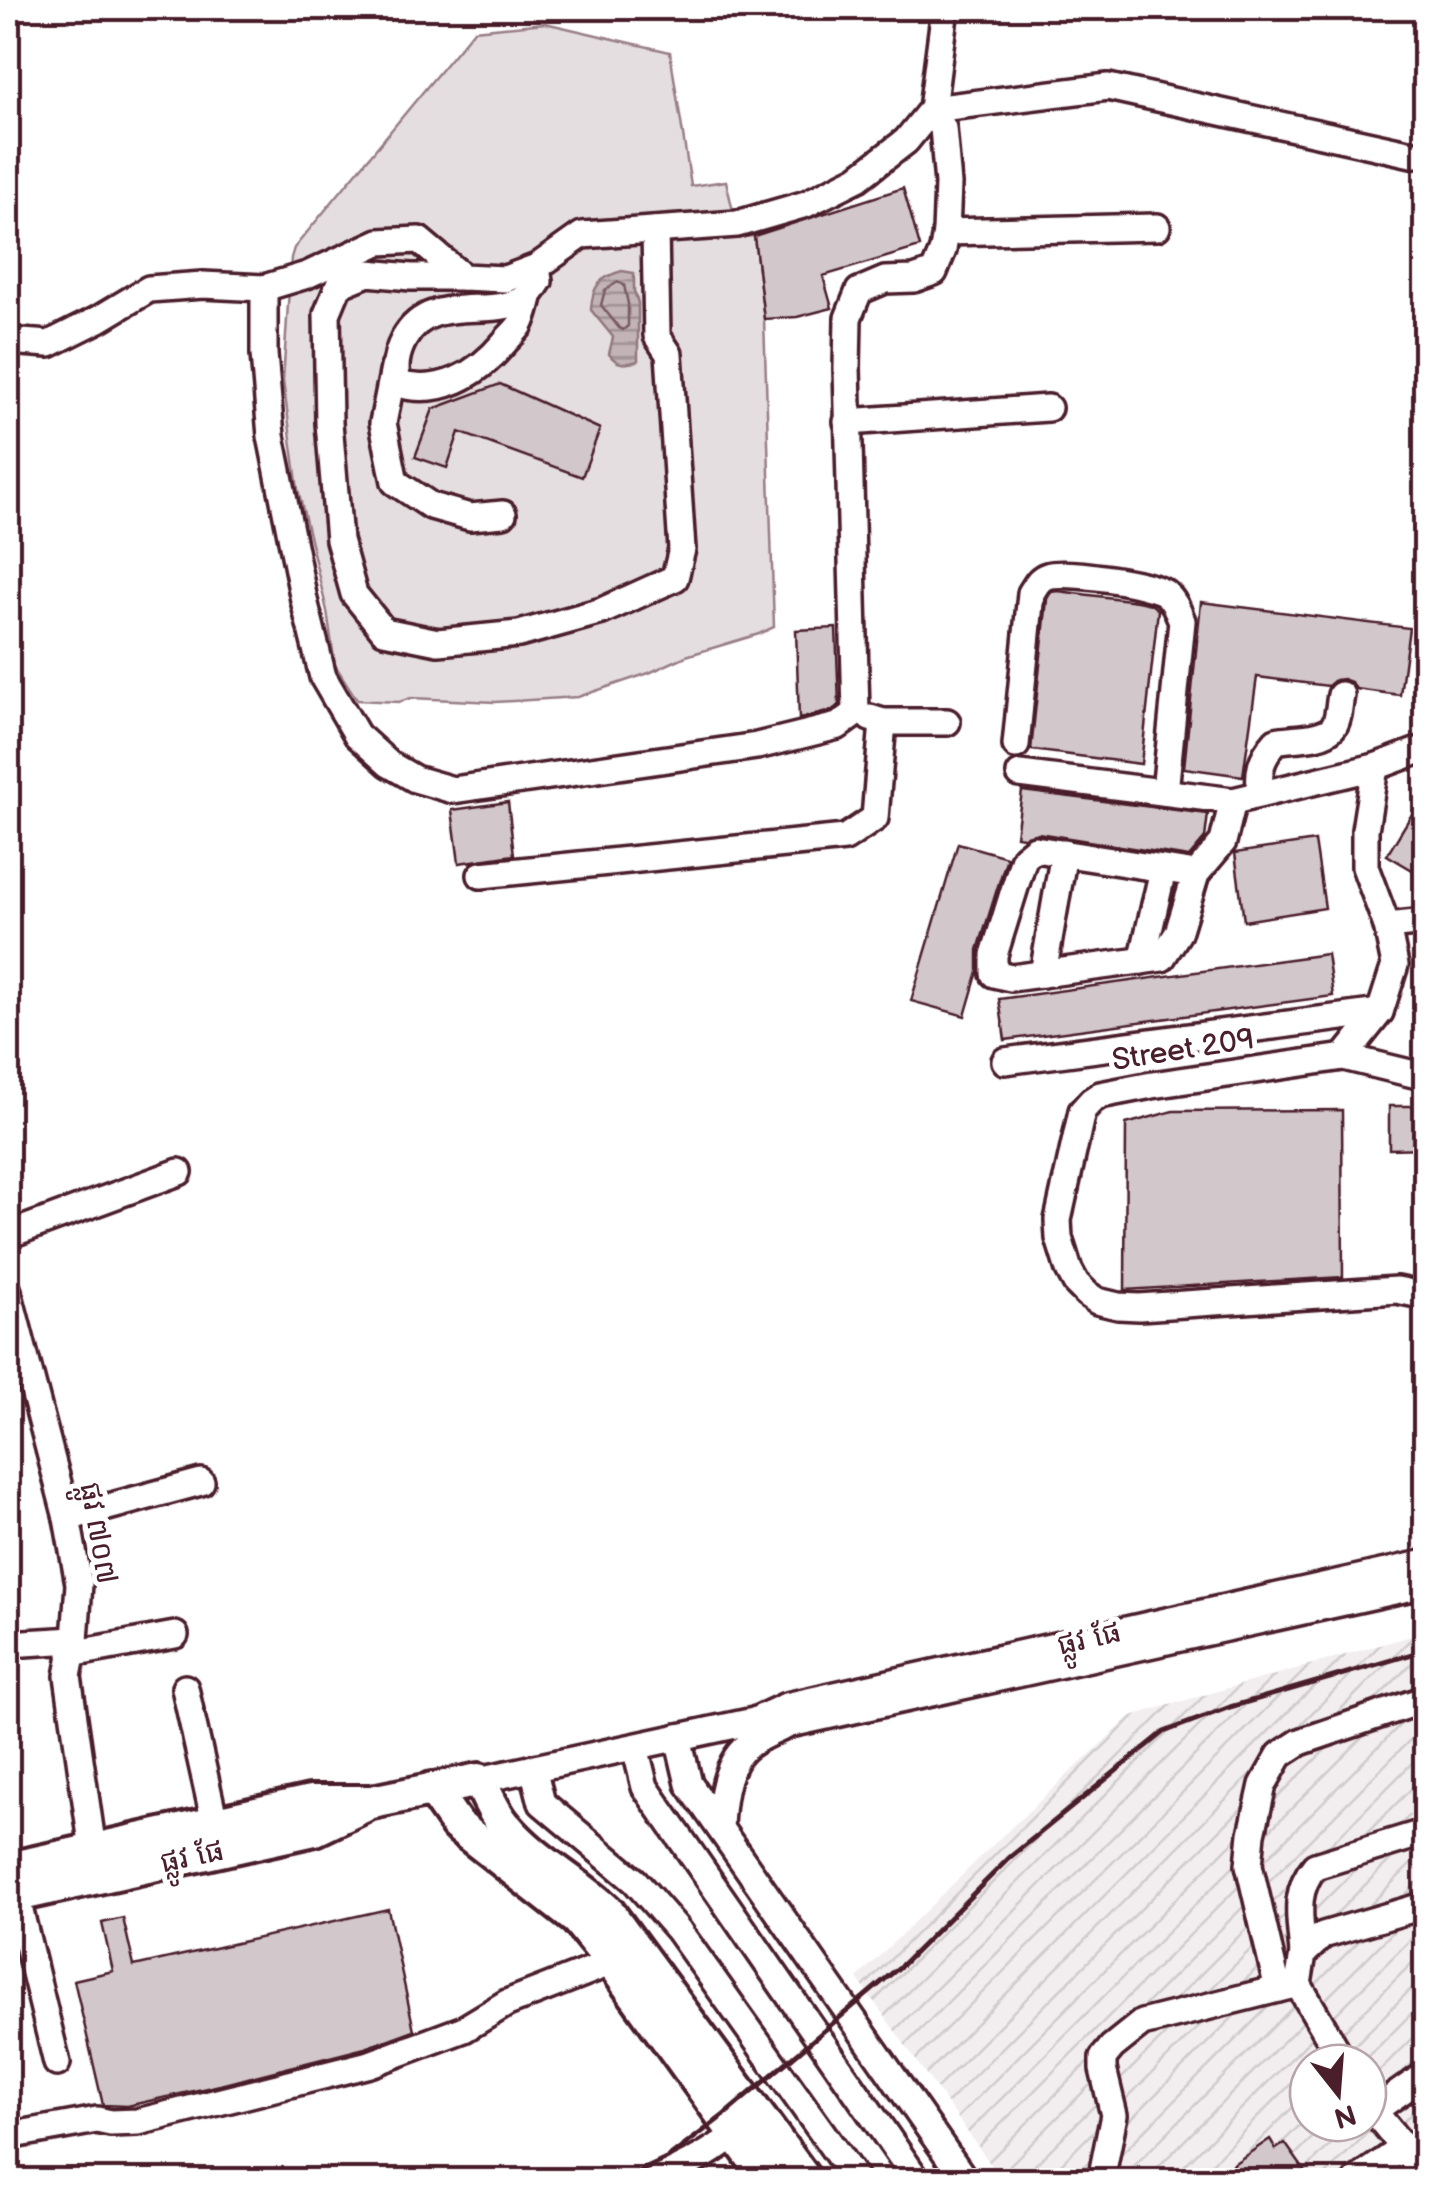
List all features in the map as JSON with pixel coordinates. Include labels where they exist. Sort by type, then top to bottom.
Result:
[{"type":"main road","name":"ផ្លូវ ផែ","points":[[10,1887],[93,1850],[310,1802],[372,1802],[478,1780]]},
{"type":"main road","points":[[478,1780],[504,1826],[608,1912],[747,2124],[769,2180]]},
{"type":"main road","points":[[432,1789],[457,1825],[577,1919],[747,2124],[805,2180]]},
{"type":"main road","name":"ផ្លូវ ផែ","points":[[10,1887],[314,1830],[372,1802]]},
{"type":"street","points":[[656,230],[657,336],[669,354],[682,549],[675,578],[602,611],[519,634],[438,642],[384,632],[354,594],[339,540],[329,424],[326,314],[339,286],[368,274],[505,279],[537,267],[582,235],[737,224],[806,204],[858,178],[906,141],[932,109],[946,8]]},
{"type":"street","points":[[932,109],[1108,87],[1426,154]]},
{"type":"street","points":[[856,713],[847,422],[848,318],[859,291],[885,280],[914,279],[934,272],[943,250],[947,156],[943,128],[932,109]]},
{"type":"street","points":[[946,232],[1158,227]]},
{"type":"street","points":[[8,341],[49,344],[149,289],[203,285],[264,288],[307,275],[379,242],[419,240],[462,277]]},
{"type":"street","points":[[394,368],[398,384],[415,388],[434,388],[471,374],[520,324],[539,281],[537,267]]},
{"type":"street","points":[[264,288],[264,354],[272,436],[323,678],[356,736],[389,764],[415,779],[454,790],[757,746],[838,726],[856,713]]},
{"type":"street","points":[[503,514],[470,518],[431,506],[395,482],[383,423],[394,368],[414,322],[444,310],[511,305],[530,294]]},
{"type":"street","points":[[847,422],[1048,408]]},
{"type":"street","points":[[1016,745],[1031,594],[1038,580],[1050,574],[1100,576],[1164,592],[1182,621],[1165,792]]},
{"type":"street","points":[[1261,794],[1260,762],[1276,741],[1331,730],[1336,724],[1341,695]]},
{"type":"street","points":[[856,713],[883,722],[947,722]]},
{"type":"street","points":[[482,875],[845,838],[874,818],[883,722]]},
{"type":"street","points":[[1020,774],[1233,801],[1375,767],[1426,748]]},
{"type":"street","points":[[1375,767],[1365,830],[1365,868],[1387,926],[1395,965],[1380,1012],[1344,1058],[1426,1076]]},
{"type":"street","points":[[1196,874],[1035,849],[1024,858],[994,955],[994,974],[1011,978],[1162,958],[1178,933],[1196,874],[1223,842],[1233,801]]},
{"type":"street","points":[[1043,974],[1064,852]]},
{"type":"street","points":[[1142,961],[1163,870]]},
{"type":"street","points":[[1387,926],[1426,922]]},
{"type":"street","points":[[1005,1061],[1380,1012]]},
{"type":"street","name":"Street 209","points":[[1344,1058],[1152,1084],[1100,1095],[1082,1111],[1058,1220],[1063,1254],[1076,1283],[1086,1294],[1118,1306],[1140,1308],[1397,1290],[1426,1296]]},
{"type":"street","points":[[8,1235],[179,1172]]},
{"type":"street","name":"ផ្លូវ ៧០៧","points":[[8,1293],[67,1518],[78,1584],[68,1676],[93,1850]]},
{"type":"street","points":[[67,1518],[201,1482]]},
{"type":"street","name":"ផ្លូវ ផែ","points":[[478,1780],[754,1721],[786,1706],[1426,1563]]},
{"type":"street","name":"ផ្លូវ ផែ","points":[[754,1721],[790,1724],[1426,1584]]},
{"type":"street","points":[[8,1644],[73,1647],[174,1636]]},
{"type":"street","points":[[185,1688],[215,1824]]},
{"type":"street","points":[[1329,2043],[1288,1986],[1249,1864],[1263,1784],[1280,1756],[1300,1742],[1426,1699]]},
{"type":"street","points":[[720,1828],[721,1798],[730,1771],[746,1746],[790,1724]]},
{"type":"street","points":[[678,1737],[689,1784],[965,2180]]},
{"type":"street","points":[[634,1747],[644,1788],[917,2180]]},
{"type":"street","points":[[533,1768],[542,1803],[635,1882],[678,1930],[856,2180]]},
{"type":"street","points":[[1303,1954],[1300,1896],[1305,1878],[1315,1866],[1426,1832]]},
{"type":"street","points":[[10,1887],[58,2063]]},
{"type":"street","points":[[1288,1986],[1303,1954],[1323,1936],[1426,1905]]},
{"type":"street","points":[[8,2136],[97,2120],[138,2122],[370,2064],[464,2029],[507,2003],[612,1962]]},
{"type":"street","points":[[1101,2180],[1114,2114],[1103,2058],[1112,2047],[1142,2023],[1288,1986]]},
{"type":"street","points":[[1388,2097],[1426,2074]]},
{"type":"street","points":[[653,2180],[702,2157],[747,2124]]},
{"type":"street","points":[[1388,2129],[1426,2175]]},
{"type":"street","points":[[1357,2180],[1404,2148]]},
{"type":"shaded area","points":[[545,23],[670,52],[691,186],[726,181],[739,237],[754,236],[764,319],[774,627],[578,697],[495,702],[357,700],[335,665],[327,611],[298,489],[283,381],[291,258],[294,248],[474,30]]},
{"type":"shaded area","points":[[1425,1632],[1425,2180],[1002,2180],[857,1978],[1131,1716]]},
{"type":"water","points":[[622,271],[634,273],[638,303],[638,361],[625,363],[609,354],[613,337],[591,310],[599,284]]},
{"type":"building","points":[[903,188],[920,247],[823,276],[832,308],[797,317],[764,319],[754,236]]},
{"type":"building","points":[[500,384],[600,429],[582,477],[459,432],[447,468],[415,457],[433,409]]},
{"type":"building","points":[[1051,592],[1137,601],[1158,610],[1141,764],[1031,750],[1047,599]]},
{"type":"building","points":[[1201,602],[1409,628],[1400,695],[1356,689],[1343,679],[1328,686],[1257,677],[1243,776],[1184,768]]},
{"type":"building","points":[[836,628],[839,705],[831,711],[799,719],[796,630]]},
{"type":"building","points":[[1022,791],[1208,814],[1205,838],[1189,857],[1038,833],[1016,836]]},
{"type":"building","points":[[1426,791],[1426,878],[1387,855]]},
{"type":"building","points":[[508,802],[514,855],[459,863],[452,810]]},
{"type":"building","points":[[1315,841],[1325,908],[1244,921],[1235,853]]},
{"type":"building","points":[[958,843],[1007,857],[978,950],[978,971],[965,1016],[911,1001]]},
{"type":"building","points":[[1327,954],[1333,996],[1005,1040],[999,999]]},
{"type":"building","points":[[1389,1106],[1426,1106],[1426,1148],[1389,1149]]},
{"type":"building","points":[[1342,1110],[1343,1277],[1125,1290],[1126,1124],[1173,1111]]},
{"type":"building","points":[[388,1909],[414,2030],[365,2048],[220,2085],[127,2106],[103,2105],[74,1980],[113,1971],[102,1923],[123,1918],[134,1966]]},
{"type":"building","points":[[1270,2139],[1276,2149],[1285,2143],[1307,2174],[1298,2180],[1210,2180]]},
{"type":"railway","points":[[622,2180],[668,2158],[724,2115],[903,1964],[1009,1858],[1164,1732],[1230,1707],[1426,1650]]}]
